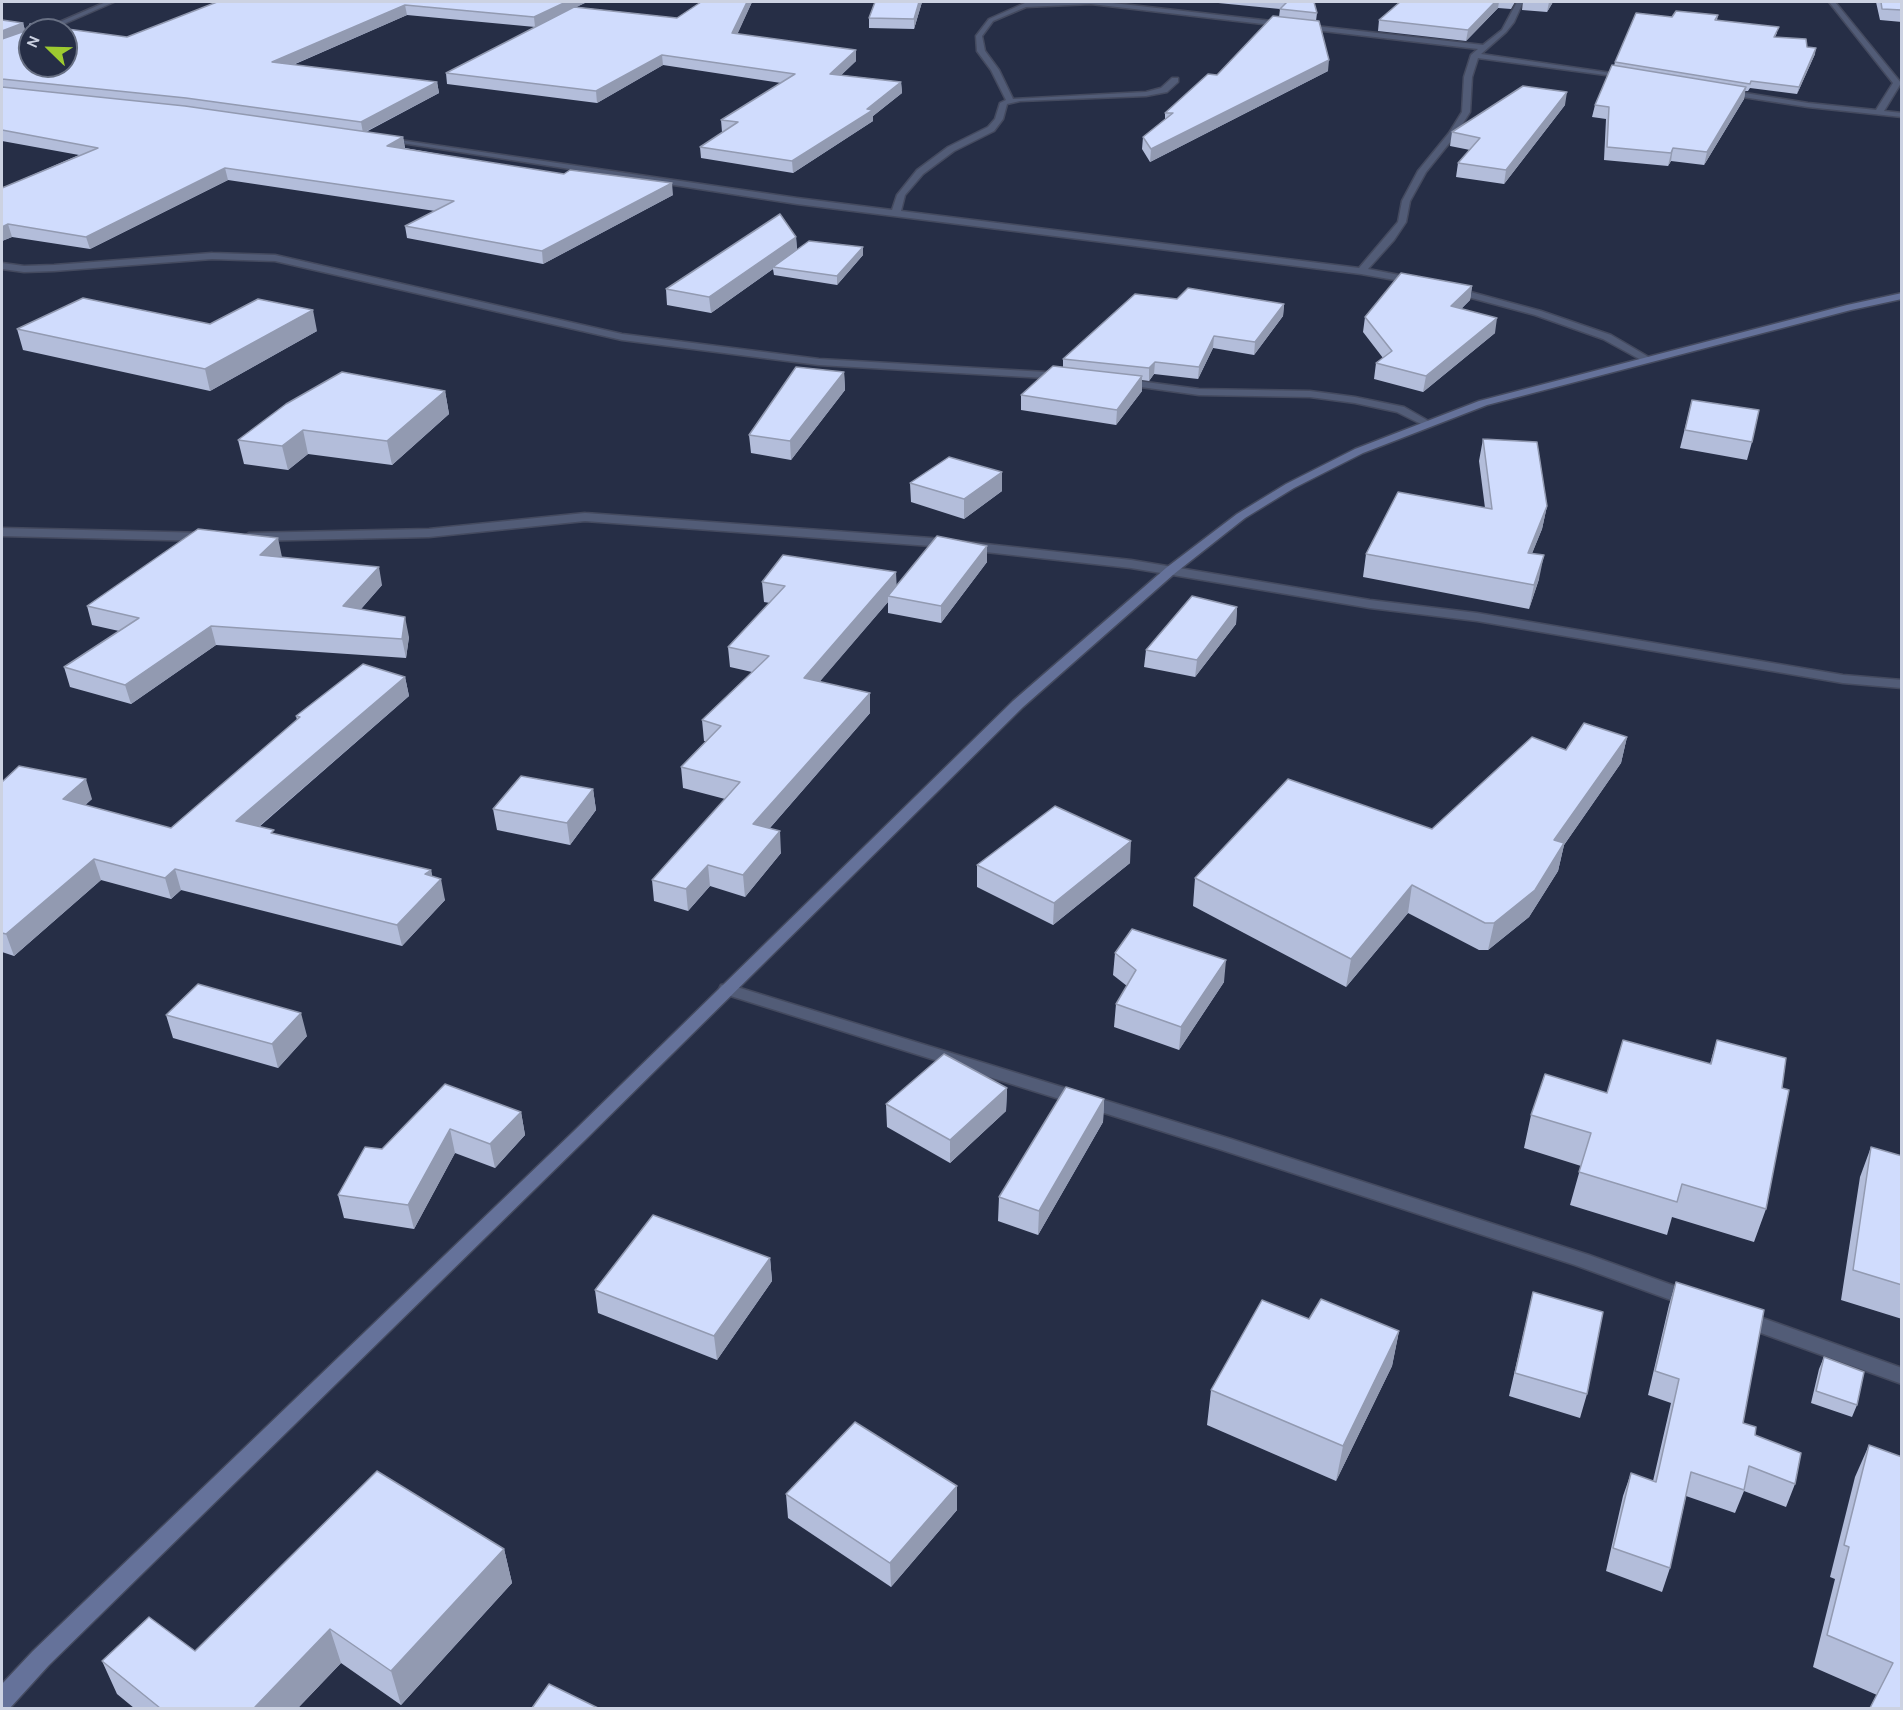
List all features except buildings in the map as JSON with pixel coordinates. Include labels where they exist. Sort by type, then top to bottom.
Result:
[{"type":"main road","points":[[2,1700],[41,1658],[1018,704],[1170,571],[1240,516],[1290,486],[1359,451],[1426,423],[1483,403],[1850,307],[1902,296]]},
{"type":"street","points":[[73,18],[111,2]]},
{"type":"street","points":[[1010,100],[995,70],[981,51],[979,36],[991,20],[1025,5],[1091,2],[1482,47]]},
{"type":"street","points":[[1361,271],[1397,230],[1402,222],[1406,201],[1422,171],[1452,134],[1466,112],[1468,77],[1475,55],[1504,31],[1520,2]]},
{"type":"street","points":[[1832,2],[1897,83],[1880,112]]},
{"type":"street","points":[[1475,55],[1505,61],[1580,68],[1642,78]]},
{"type":"street","points":[[896,212],[901,195],[920,172],[951,149],[991,129],[999,119],[1002,106],[1010,100],[1146,94],[1164,90],[1175,81]]},
{"type":"street","points":[[1718,90],[1808,105],[1902,115]]},
{"type":"street","points":[[379,139],[704,188],[1361,271],[1427,284]]},
{"type":"street","points":[[2,266],[24,269],[222,256],[275,258],[622,337],[819,362],[1070,377]]},
{"type":"street","points":[[1438,286],[1568,323],[1607,337],[1647,359]]},
{"type":"street","points":[[1111,381],[1199,392],[1310,394],[1400,409],[1426,423]]},
{"type":"street","points":[[240,537],[418,533],[585,517],[931,542],[1073,557],[1170,571],[1370,604],[1477,616],[1843,679],[1902,684]]},
{"type":"street","points":[[3,533],[216,537]]},
{"type":"street","points":[[727,989],[1225,1144],[1582,1260],[1703,1304]]},
{"type":"street","points":[[1725,1312],[1902,1376]]}]
